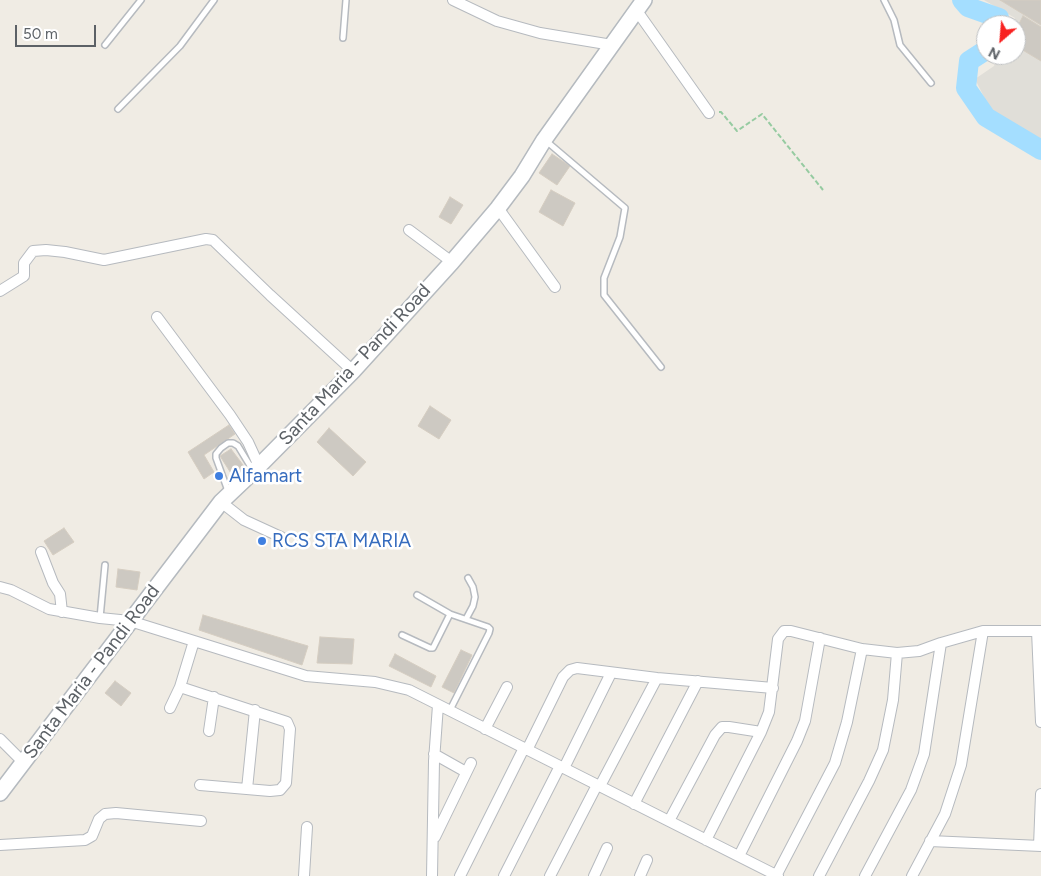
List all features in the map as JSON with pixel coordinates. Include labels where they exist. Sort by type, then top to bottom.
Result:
[{"type":"main road","name":"Santa Maria - Pandi Road","points":[[0,791],[24,763],[225,498],[353,371],[452,262],[498,208],[640,6]]},
{"type":"street","points":[[453,0],[480,14],[540,33],[612,45]]},
{"type":"street","points":[[640,6],[710,113]]},
{"type":"street","points":[[498,208],[555,287]]},
{"type":"street","points":[[409,230],[452,262]]},
{"type":"street","points":[[0,291],[24,276],[24,263],[33,251],[65,252],[104,260],[206,239],[213,240],[353,371]]},
{"type":"street","points":[[157,317],[248,442],[256,469]]},
{"type":"street","points":[[225,498],[244,520],[281,538]]},
{"type":"street","points":[[41,552],[53,583],[60,594],[62,612]]},
{"type":"street","points":[[0,587],[11,590],[49,609],[130,621],[306,676],[375,682],[409,690],[777,876],[834,763],[847,722],[862,649]]},
{"type":"street","points":[[706,840],[761,732],[769,712],[780,634],[784,631],[791,631],[862,649],[897,654],[919,651],[983,631],[1039,631],[1041,722]]},
{"type":"street","points":[[912,876],[945,814],[961,764],[983,631]]},
{"type":"street","points":[[739,856],[797,741],[805,721],[820,638]]},
{"type":"street","points":[[170,708],[180,687],[194,641]]},
{"type":"street","points":[[865,876],[911,790],[924,754],[941,643]]},
{"type":"street","points":[[819,876],[869,781],[883,750],[893,700],[897,654]]},
{"type":"street","points":[[460,876],[525,749],[563,678],[570,670],[577,668],[657,678],[773,688]]},
{"type":"street","points":[[504,876],[611,672]]},
{"type":"street","points":[[550,876],[657,678]]},
{"type":"street","points":[[634,804],[698,681]]},
{"type":"street","points":[[180,687],[287,722],[290,729],[286,782],[280,790],[270,791],[200,785]]},
{"type":"street","points":[[485,729],[507,687]]},
{"type":"street","points":[[209,731],[214,697]]},
{"type":"street","points":[[432,876],[434,754],[438,705]]},
{"type":"street","points":[[248,789],[255,710]]},
{"type":"street","points":[[669,821],[715,735],[722,727],[761,732]]},
{"type":"street","points":[[0,739],[24,763]]},
{"type":"street","points":[[433,840],[469,768],[434,754]]},
{"type":"street","points":[[930,841],[1040,846],[1041,794]]},
{"type":"street","points":[[0,845],[85,840],[92,836],[99,819],[105,814],[201,821]]},
{"type":"street","points":[[304,876],[306,826]]},
{"type":"street","points":[[594,876],[607,848]]},
{"type":"street","points":[[640,876],[646,860]]},
{"type":"lane","points":[[105,45],[141,0]]},
{"type":"lane","points":[[118,109],[180,46],[214,0]]},
{"type":"lane","points":[[343,38],[346,0]]},
{"type":"lane","points":[[884,0],[894,20],[900,45],[931,83]]},
{"type":"lane","points":[[544,140],[625,208],[620,237],[604,278],[604,295],[661,367]]},
{"type":"lane","points":[[225,498],[216,458],[220,448],[233,442],[256,469]]},
{"type":"lane","points":[[100,618],[105,565]]},
{"type":"lane","points":[[466,619],[473,606],[475,597],[473,587],[468,578]]},
{"type":"lane","points":[[417,595],[450,614],[488,627],[490,631],[450,711]]},
{"type":"lane","points":[[402,635],[433,648],[450,614]]},
{"type":"path","points":[[710,113],[721,112],[737,131],[762,114],[823,190]]},
{"type":"shaded area","points":[[984,0],[1041,0],[1041,139],[990,109],[975,79],[994,65],[1026,65],[1026,15],[1010,15]]},
{"type":"building","points":[[1000,0],[1041,0],[1041,25]]},
{"type":"building","points":[[1026,18],[1041,27],[1041,61],[1026,52]]},
{"type":"building","points":[[552,154],[570,166],[557,185],[539,173]]},
{"type":"building","points":[[551,190],[575,203],[563,226],[539,212]]},
{"type":"building","points":[[450,197],[463,205],[451,224],[439,217]]},
{"type":"building","points":[[430,406],[451,420],[439,439],[418,426]]},
{"type":"building","points":[[229,425],[235,434],[204,455],[214,472],[204,479],[188,452]]},
{"type":"building","points":[[329,428],[366,462],[353,476],[317,442]]},
{"type":"building","points":[[231,449],[246,469],[234,478],[220,456]]},
{"type":"building","points":[[64,528],[74,542],[53,555],[44,541]]},
{"type":"building","points":[[118,569],[140,572],[137,590],[116,587]]},
{"type":"building","points":[[203,615],[308,646],[302,665],[199,630]]},
{"type":"building","points":[[320,637],[354,639],[352,664],[317,663]]},
{"type":"building","points":[[461,650],[472,655],[454,693],[442,687]]},
{"type":"building","points":[[395,654],[436,676],[431,687],[389,666]]},
{"type":"building","points":[[115,681],[131,693],[121,706],[105,693]]},
{"type":"waterway","points":[[962,0],[968,7],[991,15]]},
{"type":"waterway","points":[[976,56],[969,61],[966,88],[986,117],[1041,150]]},
{"type":"place","name":"Alfamart","points":[[219,476]]},
{"type":"place","name":"RCS STA MARIA","points":[[262,541]]}]
